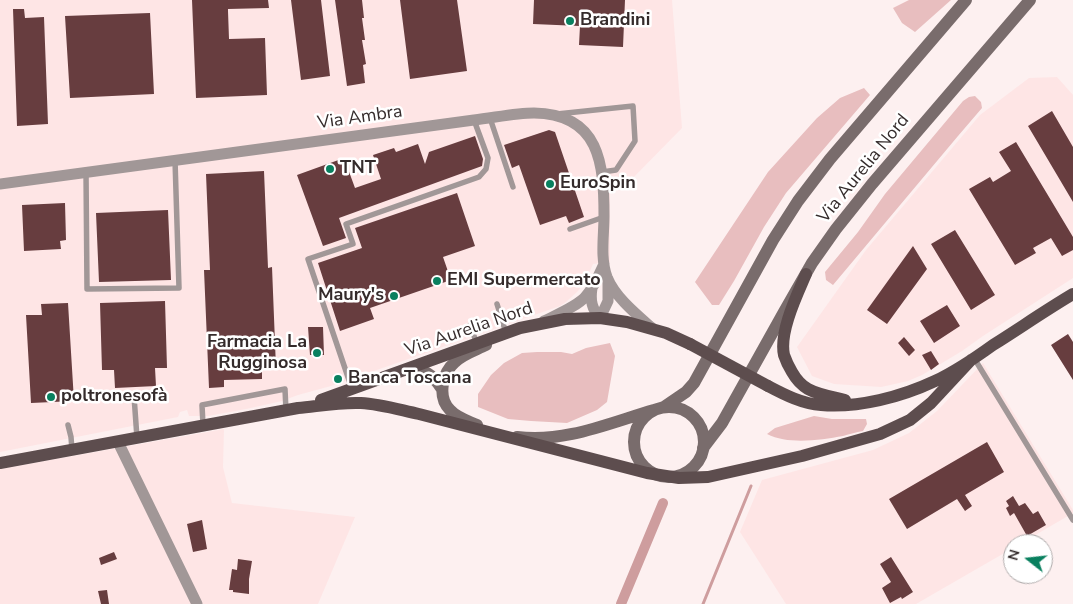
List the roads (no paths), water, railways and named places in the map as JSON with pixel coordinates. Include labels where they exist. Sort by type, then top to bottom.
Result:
[{"type":"main road","name":"Via Aurelia Nord","points":[[966,0],[830,159],[798,201],[772,240],[694,383],[686,392],[646,415],[640,422],[634,438],[634,447],[641,463],[655,474],[673,476],[689,470],[696,464],[703,448],[722,423],[806,274],[836,229],[872,184],[1030,0]]},
{"type":"main road","points":[[806,274],[789,317],[784,338],[784,354],[788,366],[797,380],[808,389],[830,397],[865,404]]},
{"type":"main road","name":"Via Aurelia Nord","points":[[292,410],[520,328],[564,320],[600,318],[626,322],[666,333],[788,396],[808,403],[821,406],[865,404],[897,396],[935,381],[973,359],[1073,294]]},
{"type":"main road","points":[[504,334],[490,344],[455,362],[444,376],[443,397],[449,410],[461,418],[499,434],[524,437],[552,437],[582,432],[659,409],[673,407],[690,414],[696,421],[701,429],[703,448]]},
{"type":"main road","name":"Via Aurelia Nord","points":[[0,463],[292,410],[342,403],[361,403],[380,405],[419,414],[647,473],[679,478],[708,477],[802,456],[880,434],[910,420],[931,402],[973,359]]},
{"type":"main road","points":[[404,370],[418,369],[426,372],[432,376],[442,390]]},
{"type":"street","name":"Via Ambra","points":[[0,184],[474,120],[533,113],[551,114],[570,120],[584,131],[592,141],[598,154],[604,193],[604,264]]},
{"type":"street","points":[[592,286],[592,305],[600,318],[608,301],[608,278],[604,264]]},
{"type":"street","points":[[540,324],[586,296],[604,264]]},
{"type":"street","points":[[608,278],[626,303],[652,328]]},
{"type":"street","points":[[118,442],[197,604]]},
{"type":"lane","points":[[551,114],[633,106],[635,142],[616,170],[602,172]]},
{"type":"lane","points":[[490,118],[513,186]]},
{"type":"lane","points":[[352,389],[308,260],[353,244],[346,224],[480,177],[486,170],[488,158],[474,120]]},
{"type":"lane","points":[[86,172],[87,289],[179,288],[174,160]]},
{"type":"lane","points":[[570,228],[604,217]]},
{"type":"lane","points":[[497,304],[504,334]]},
{"type":"lane","points":[[470,325],[477,344]]},
{"type":"lane","points":[[973,359],[1073,520]]},
{"type":"lane","points":[[203,426],[202,405],[285,389],[292,410]]},
{"type":"lane","points":[[134,396],[137,438]]},
{"type":"lane","points":[[68,425],[72,450]]},
{"type":"waterway","points":[[703,604],[751,486]]},
{"type":"waterway","points":[[621,604],[663,503]]},
{"type":"place","name":"Brandini","points":[[570,21]]},
{"type":"place","name":"TNT","points":[[330,169]]},
{"type":"place","name":"EuroSpin","points":[[550,184]]},
{"type":"place","name":"EMI Supermercato","points":[[437,281]]},
{"type":"place","name":"Maury's","points":[[394,296]]},
{"type":"place","name":"Farmacia La Rugginosa","points":[[317,353]]},
{"type":"place","name":"Banca Toscana","points":[[338,379]]},
{"type":"place","name":"poltronesofà","points":[[51,397]]}]
